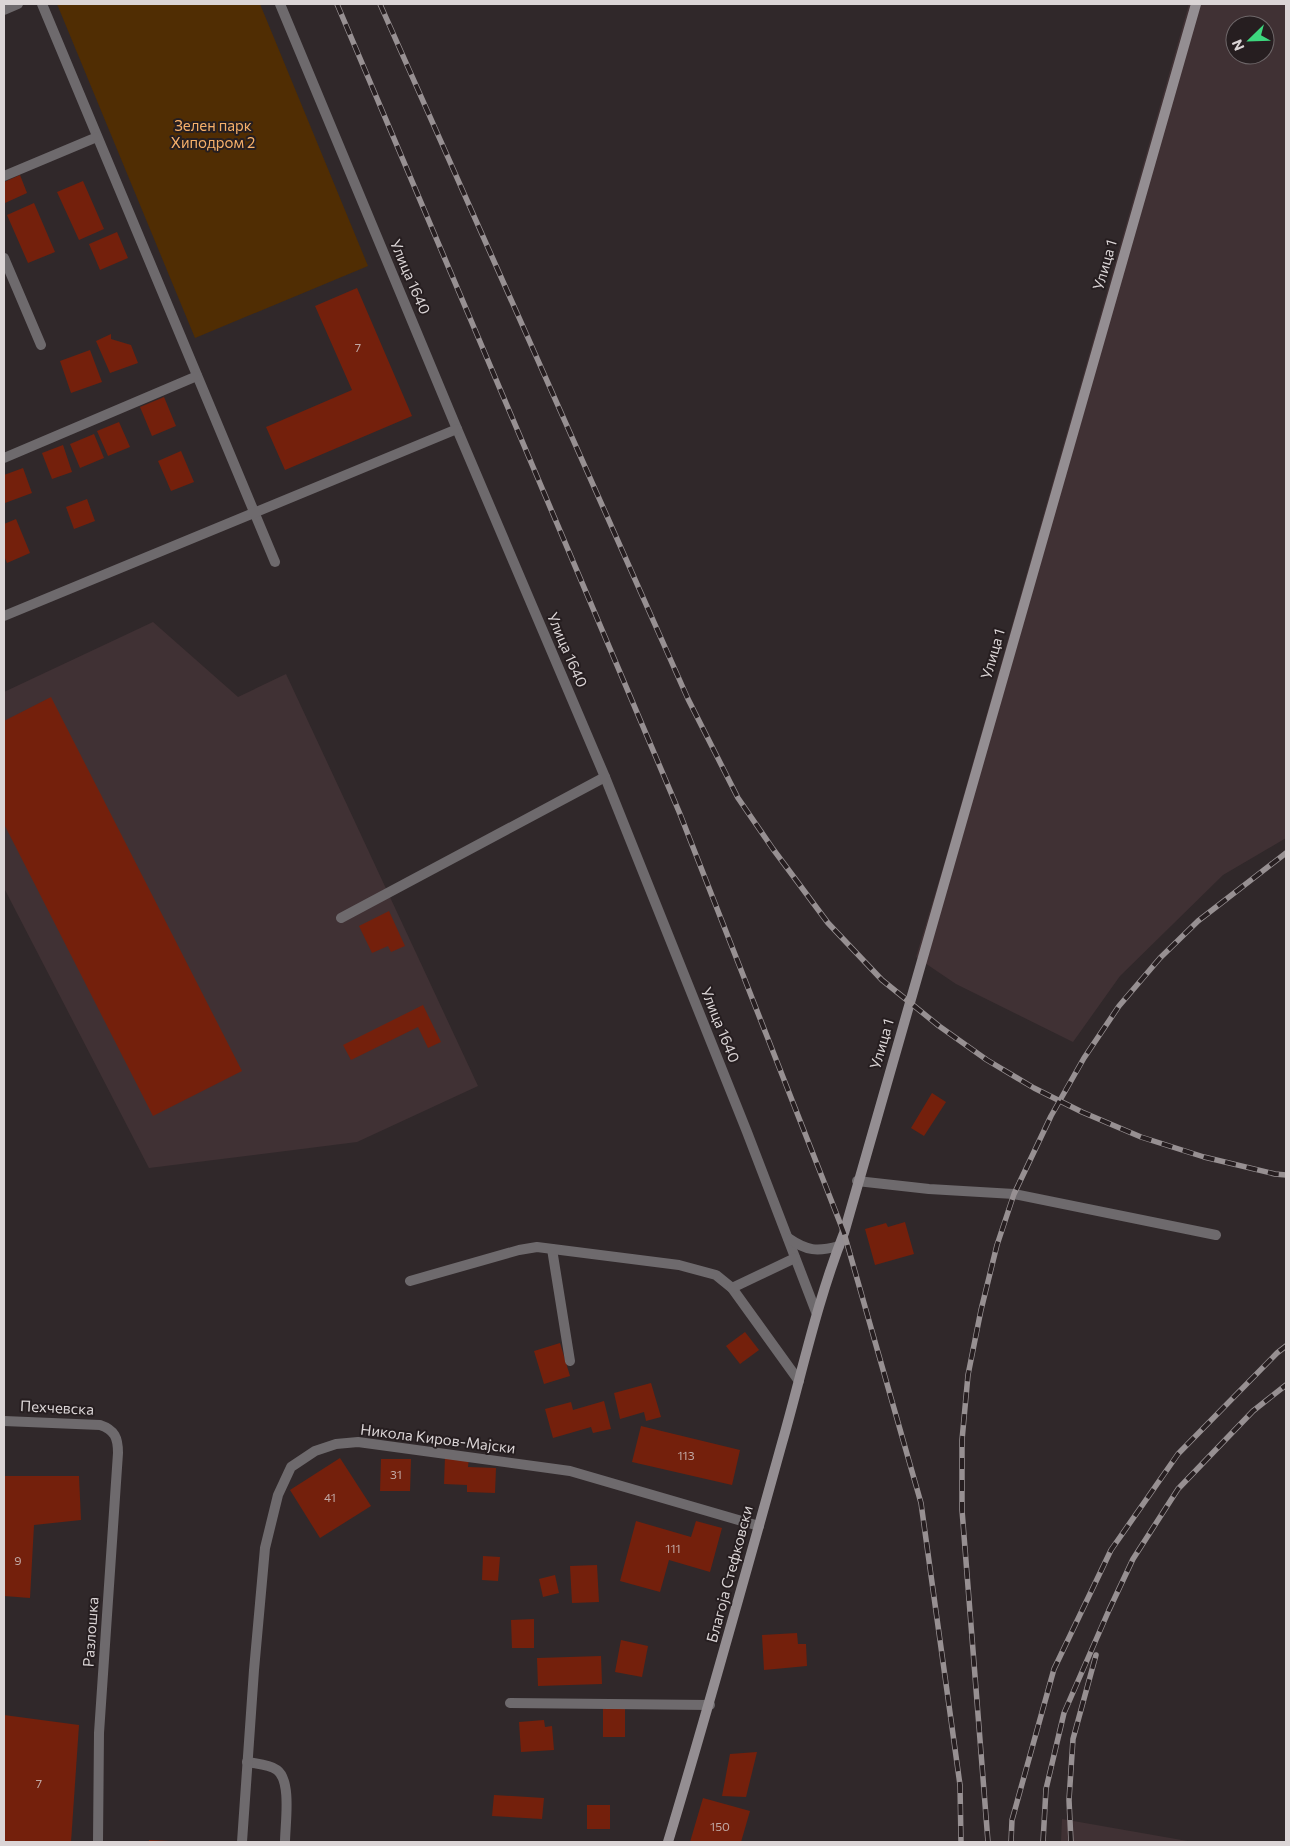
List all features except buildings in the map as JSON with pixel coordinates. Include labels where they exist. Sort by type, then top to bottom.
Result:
[{"type":"main road","name":"Улица 1","points":[[816,1312],[839,1246],[858,1181],[1196,4]]},
{"type":"main road","name":"Благоја Стефковски","points":[[668,1842],[710,1705],[799,1381],[816,1312]]},
{"type":"street","points":[[4,10],[18,4]]},
{"type":"street","points":[[42,4],[274,562]]},
{"type":"street","name":"Улица 1640","points":[[280,4],[604,777],[744,1123],[816,1312]]},
{"type":"street","points":[[4,176],[98,137]]},
{"type":"street","points":[[4,258],[41,345]]},
{"type":"street","points":[[4,458],[197,376]]},
{"type":"street","points":[[4,616],[457,429]]},
{"type":"street","points":[[341,918],[604,777]]},
{"type":"street","points":[[858,1181],[929,1189],[1014,1194],[1216,1235]]},
{"type":"street","points":[[788,1237],[800,1246],[812,1250],[839,1246]]},
{"type":"street","points":[[410,1281],[518,1250],[537,1247],[679,1265],[716,1275],[732,1288],[799,1381]]},
{"type":"street","points":[[552,1249],[570,1361]]},
{"type":"street","points":[[732,1288],[795,1258]]},
{"type":"street","name":"Пехчевска","points":[[4,1421],[100,1425],[108,1428]]},
{"type":"street","name":"Разлошка","points":[[98,1842],[99,1733],[118,1444],[116,1437],[108,1428]]},
{"type":"street","name":"Никола Киров-Мајски","points":[[242,1842],[247,1762],[266,1548],[278,1495],[291,1467],[315,1451],[336,1444],[358,1442],[570,1472],[759,1526]]},
{"type":"street","points":[[510,1703],[710,1705]]},
{"type":"street","points":[[247,1762],[266,1765],[277,1770],[284,1777],[286,1788],[285,1842]]},
{"type":"shaded area","points":[[1189,4],[1286,4],[1286,838],[1223,875],[1120,976],[1073,1042],[956,984],[916,957]]},
{"type":"shaded area","points":[[153,622],[238,697],[286,674],[478,1086],[357,1142],[149,1168],[4,888],[4,692]]},
{"type":"shaded area","points":[[1062,1819],[1193,1842],[1061,1842]]},
{"type":"green space","name":"Зелен парк Хиподром 2","points":[[57,4],[260,4],[368,266],[195,338]]},
{"type":"railway","points":[[337,4],[680,814],[844,1233],[921,1503],[960,1785],[961,1842]]},
{"type":"railway","points":[[380,4],[688,699],[738,798],[828,923],[882,980],[939,1026],[987,1060],[1034,1088],[1082,1112],[1141,1137],[1204,1157],[1286,1175]]},
{"type":"railway","points":[[988,1842],[962,1510],[962,1440],[968,1375],[997,1245],[1014,1194],[1051,1116],[1084,1058],[1119,1006],[1160,958],[1198,921],[1286,853]]},
{"type":"railway","points":[[1011,1842],[1012,1820],[1054,1669],[1111,1550],[1178,1454],[1286,1346]]},
{"type":"railway","points":[[1043,1842],[1046,1789],[1064,1713],[1133,1559],[1178,1489],[1253,1411],[1286,1385]]},
{"type":"railway","points":[[1071,1842],[1069,1800],[1073,1739],[1096,1655]]}]
